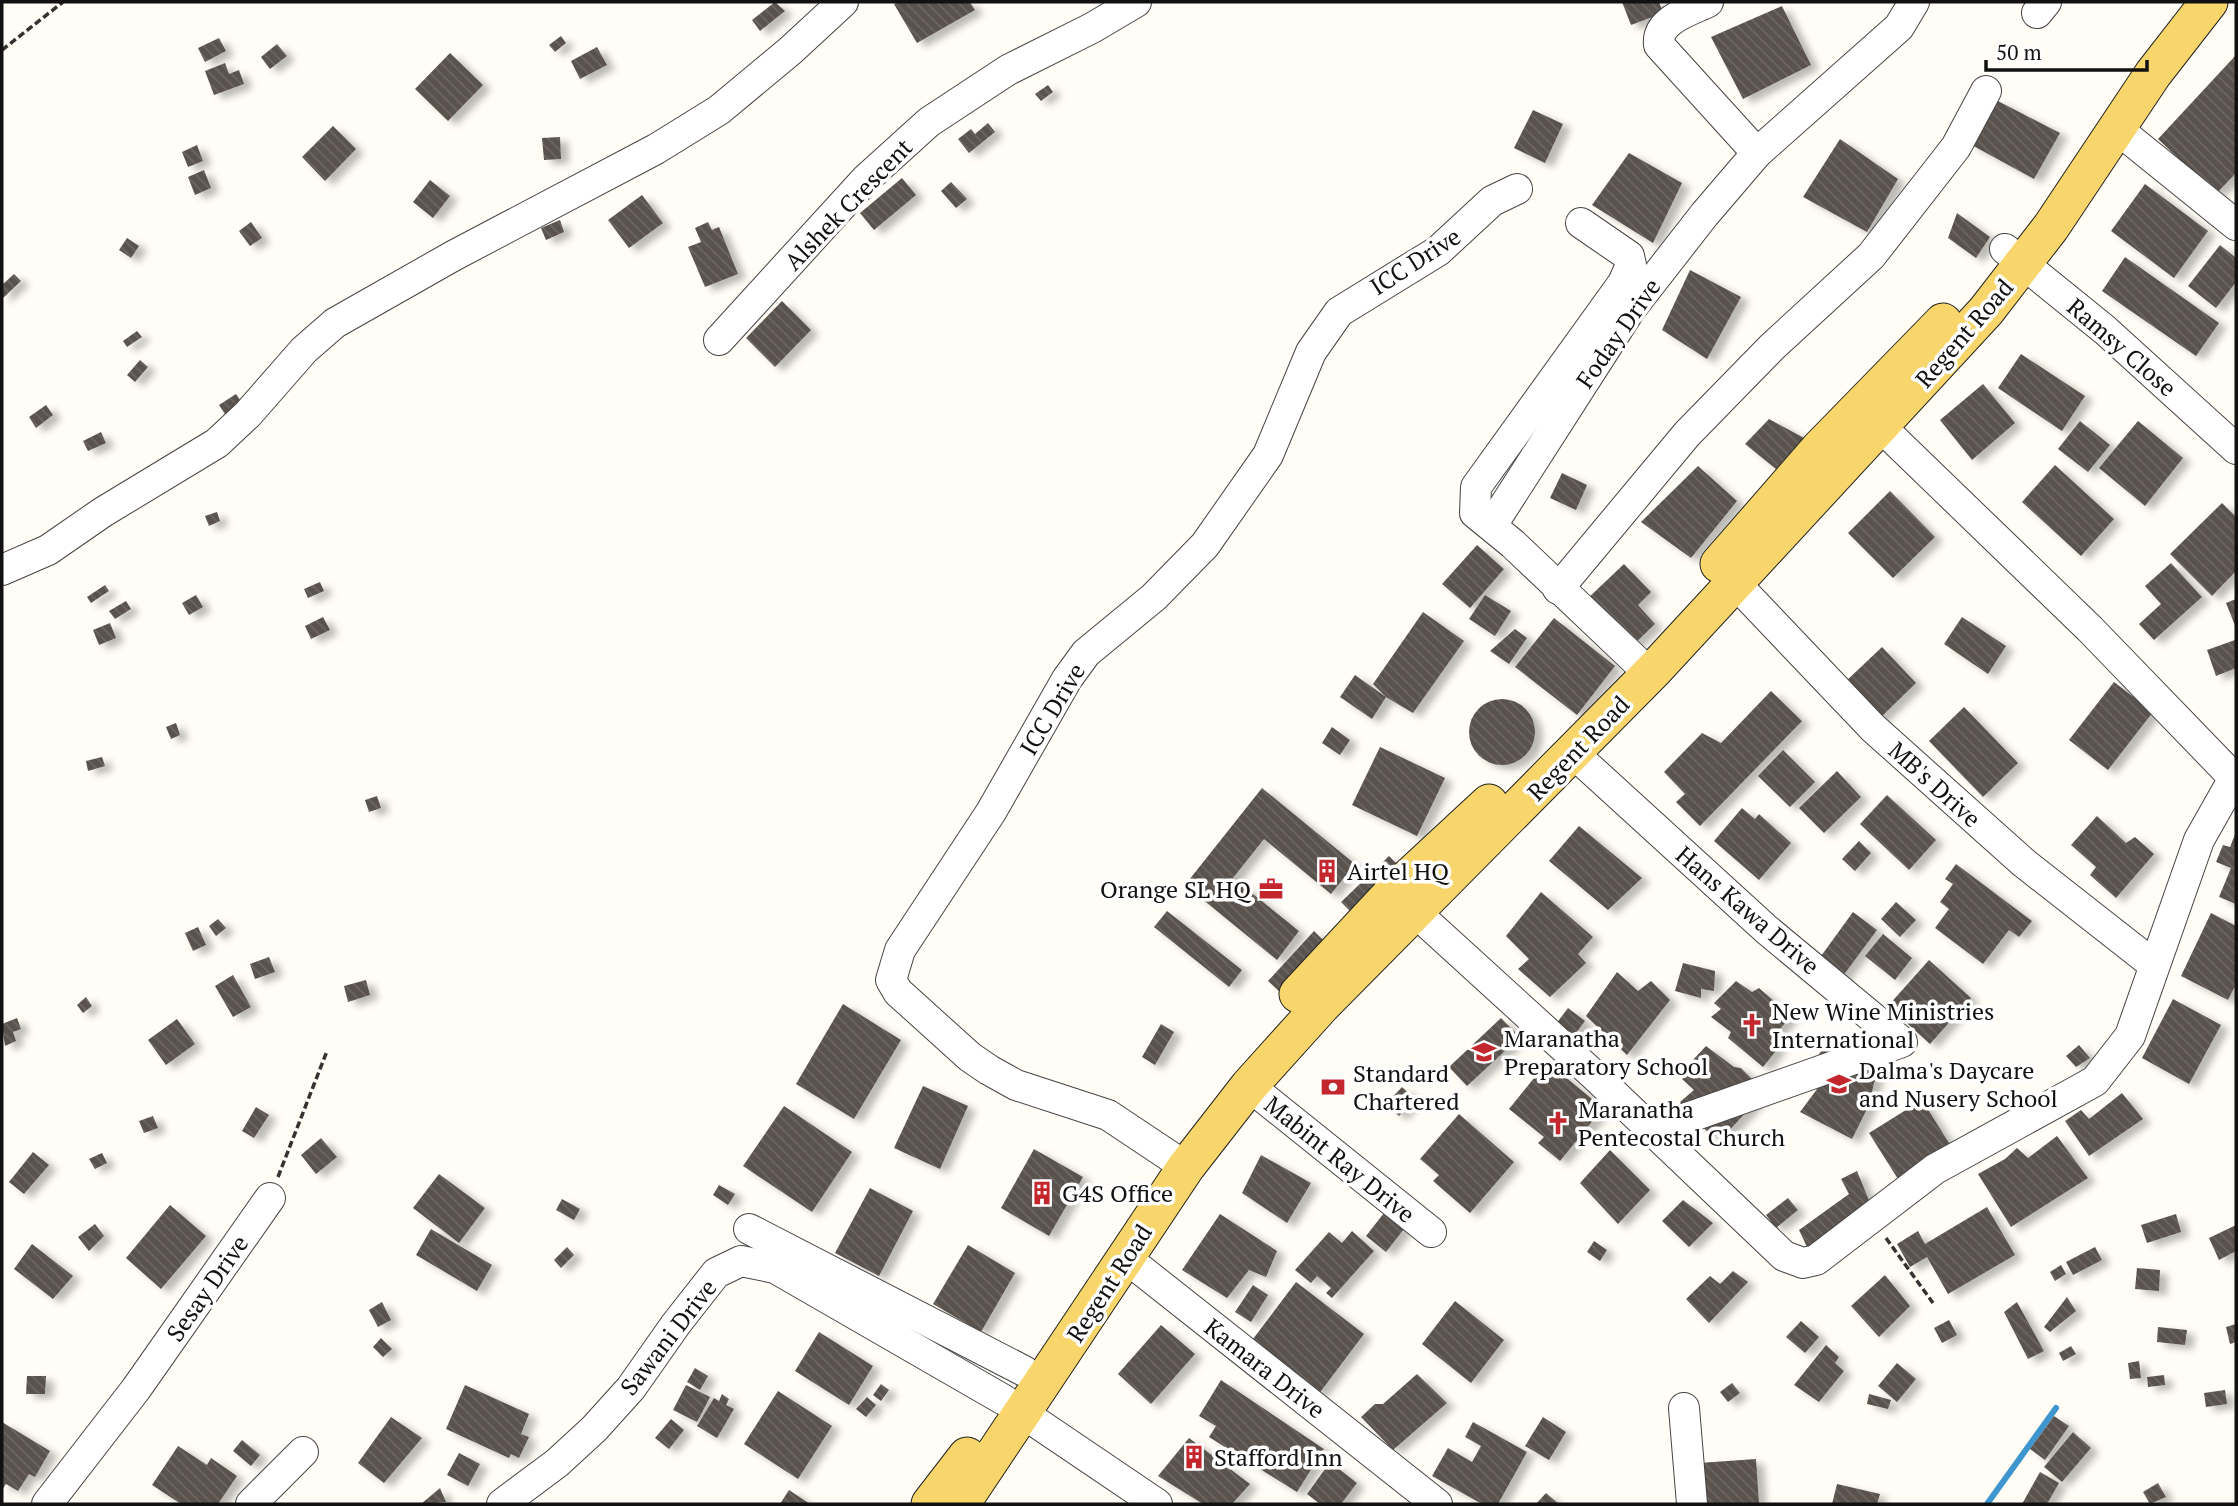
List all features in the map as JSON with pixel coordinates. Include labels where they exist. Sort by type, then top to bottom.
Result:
[{"type":"main road","name":"Regent Road","points":[[961,1504],[1014,1407],[1024,1370],[1176,1159],[1231,1071],[1312,996],[1414,911],[1573,753],[1715,569],[1872,415],[1986,311],[2015,256],[2176,2]]},
{"type":"main road","name":"Regent Road","points":[[2015,256],[2116,128],[2209,2]]},
{"type":"main road","name":"Regent Road","points":[[930,1504],[1014,1407],[1126,1258],[1176,1159],[1249,1086],[1312,996],[1393,892],[1555,739],[1734,582],[1872,415]]},
{"type":"street","points":[[2,570],[48,550],[103,512],[218,443],[248,414],[304,350],[335,323],[453,256],[656,149],[719,110],[790,51],[843,2]]},
{"type":"street","name":"Alshek Crescent","points":[[719,340],[866,179],[929,122],[1008,70],[1092,28],[1136,2]]},
{"type":"street","points":[[1708,2],[1663,26],[1657,36],[1659,45],[1756,153]]},
{"type":"street","name":"Foday Drive","points":[[1492,524],[1630,310],[1703,215],[1756,153],[1899,27],[1914,2]]},
{"type":"street","points":[[1558,589],[1687,434],[1772,347],[1871,256],[1956,147],[1986,91]]},
{"type":"street","points":[[2116,128],[2236,225]]},
{"type":"street","name":"ICC Drive","points":[[1176,1159],[1108,1115],[1016,1085],[970,1057],[898,992],[891,980],[900,950],[991,812],[1067,679],[1086,653],[1154,597],[1205,545],[1268,455],[1311,352],[1339,312],[1438,251],[1492,201],[1517,189]]},
{"type":"street","points":[[1581,223],[1629,256],[1631,265],[1623,283],[1476,487],[1475,513],[1492,524],[1641,666]]},
{"type":"street","name":"Ramsy Close","points":[[2015,256],[2105,330],[2236,449]]},
{"type":"street","points":[[1414,911],[1595,1076],[1783,1256],[1803,1262],[1816,1260],[1946,1162],[2095,1081],[2130,1036],[2199,841],[2232,767],[1872,415]]},
{"type":"street","name":"MB's Drive","points":[[1734,582],[1873,728],[2024,863],[2154,965]]},
{"type":"street","name":"Hans Kawa Drive","points":[[1573,753],[1768,929],[1902,1042],[1672,1123]]},
{"type":"street","name":"Mabint Ray Drive","points":[[1249,1086],[1431,1232]]},
{"type":"street","name":"Sesay Drive","points":[[47,1504],[136,1389],[270,1198]]},
{"type":"street","points":[[749,1229],[1024,1370]]},
{"type":"street","name":"Kamara Drive","points":[[1126,1258],[1437,1504]]},
{"type":"street","name":"Sawani Drive","points":[[502,1504],[557,1463],[594,1429],[631,1388],[716,1273],[741,1261],[775,1268],[1014,1407],[1157,1504]]},
{"type":"street","points":[[1684,1408],[1692,1504]]},
{"type":"street","points":[[251,1504],[303,1452]]},
{"type":"path","points":[[2,50],[63,2]]},
{"type":"path","points":[[270,1198],[327,1051]]},
{"type":"path","points":[[1871,1216],[1933,1303]]},
{"type":"building","points":[[775,2],[785,11],[760,31],[752,20]]},
{"type":"building","points":[[970,2],[975,10],[917,43],[894,4]]},
{"type":"building","points":[[1622,2],[1659,2],[1663,13],[1631,25]]},
{"type":"building","points":[[1782,6],[1811,65],[1743,99],[1711,37]]},
{"type":"building","points":[[561,36],[566,43],[555,52],[549,45]]},
{"type":"building","points":[[219,38],[226,51],[205,62],[198,48]]},
{"type":"building","points":[[277,44],[287,56],[270,69],[261,57]]},
{"type":"building","points":[[597,47],[607,65],[580,79],[571,61]]},
{"type":"building","points":[[450,53],[483,85],[448,121],[415,89]]},
{"type":"building","points":[[2236,55],[2236,173],[2216,194],[2158,139]]},
{"type":"building","points":[[225,63],[229,74],[239,70],[244,84],[214,95],[205,71]]},
{"type":"building","points":[[1048,85],[1053,92],[1041,101],[1035,94]]},
{"type":"building","points":[[1996,100],[2060,133],[2034,179],[1968,143]]},
{"type":"building","points":[[1533,110],[1563,124],[1545,163],[1514,148]]},
{"type":"building","points":[[988,123],[995,132],[969,153],[958,139],[971,129],[975,134]]},
{"type":"building","points":[[333,126],[356,149],[325,181],[302,157]]},
{"type":"building","points":[[560,137],[561,159],[544,160],[542,138]]},
{"type":"building","points":[[1840,139],[1898,179],[1867,232],[1803,197]]},
{"type":"building","points":[[197,145],[203,161],[188,167],[182,152]]},
{"type":"building","points":[[1629,153],[1682,183],[1653,243],[1592,205]]},
{"type":"building","points":[[204,170],[211,188],[195,195],[188,177]]},
{"type":"building","points":[[902,178],[916,195],[874,230],[860,213]]},
{"type":"building","points":[[430,180],[450,196],[433,218],[413,202]]},
{"type":"building","points":[[951,182],[967,199],[956,208],[941,191]]},
{"type":"building","points":[[2145,184],[2208,231],[2174,278],[2111,231]]},
{"type":"building","points":[[642,195],[663,223],[629,248],[608,220]]},
{"type":"building","points":[[1957,213],[1990,237],[1976,258],[1948,238]]},
{"type":"building","points":[[560,220],[564,232],[546,240],[541,228]]},
{"type":"building","points":[[251,222],[262,238],[250,246],[239,231]]},
{"type":"building","points":[[708,222],[712,230],[719,227],[738,274],[705,287],[688,247],[701,242],[695,228]]},
{"type":"building","points":[[127,238],[139,246],[131,258],[119,250]]},
{"type":"building","points":[[2220,245],[2236,258],[2236,282],[2216,308],[2188,286]]},
{"type":"building","points":[[2125,257],[2219,323],[2196,356],[2102,291]]},
{"type":"building","points":[[1690,270],[1741,297],[1707,359],[1662,330]]},
{"type":"building","points":[[14,274],[21,281],[2,299],[2,285]]},
{"type":"building","points":[[782,301],[811,330],[775,367],[746,338]]},
{"type":"building","points":[[137,331],[142,337],[127,347],[123,341]]},
{"type":"building","points":[[2021,354],[2085,396],[2062,431],[1998,388]]},
{"type":"building","points":[[140,360],[148,367],[135,382],[127,375]]},
{"type":"building","points":[[1983,384],[2015,423],[1972,460],[1940,420]]},
{"type":"building","points":[[236,394],[244,406],[227,417],[219,405]]},
{"type":"building","points":[[46,405],[53,415],[36,428],[29,417]]},
{"type":"building","points":[[1769,419],[1804,438],[1776,469],[1745,444]]},
{"type":"building","points":[[2080,421],[2110,445],[2088,472],[2058,449]]},
{"type":"building","points":[[2138,421],[2183,458],[2145,506],[2099,468]]},
{"type":"building","points":[[101,432],[106,443],[88,451],[83,441]]},
{"type":"building","points":[[2055,465],[2114,519],[2081,556],[2022,502]]},
{"type":"building","points":[[1698,466],[1737,501],[1691,558],[1641,522]]},
{"type":"building","points":[[1562,473],[1587,485],[1576,510],[1550,498]]},
{"type":"building","points":[[1890,491],[1935,537],[1893,578],[1848,533]]},
{"type":"building","points":[[2222,503],[2236,517],[2236,571],[2212,596],[2170,554]]},
{"type":"building","points":[[217,512],[220,521],[209,526],[205,516]]},
{"type":"building","points":[[1477,545],[1504,569],[1470,608],[1442,584]]},
{"type":"building","points":[[2171,563],[2202,597],[2154,640],[2139,624],[2161,604],[2145,586]]},
{"type":"building","points":[[1624,564],[1651,592],[1638,605],[1655,624],[1629,649],[1585,601]]},
{"type":"building","points":[[320,582],[324,591],[308,598],[304,589]]},
{"type":"building","points":[[105,585],[109,591],[91,603],[87,597]]},
{"type":"building","points":[[196,595],[203,607],[189,615],[182,603]]},
{"type":"building","points":[[1485,595],[1511,611],[1495,636],[1469,619]]},
{"type":"building","points":[[2236,599],[2236,628],[2226,603]]},
{"type":"building","points":[[126,601],[131,609],[115,619],[109,611]]},
{"type":"building","points":[[1423,612],[1464,641],[1413,713],[1386,697],[1373,684]]},
{"type":"building","points":[[323,617],[330,630],[311,639],[305,626]]},
{"type":"building","points":[[1962,617],[2006,646],[1988,674],[1944,644]]},
{"type":"building","points":[[1554,618],[1615,666],[1577,715],[1515,667]]},
{"type":"building","points":[[110,623],[116,638],[99,645],[93,630]]},
{"type":"building","points":[[1515,629],[1527,638],[1509,664],[1490,651]]},
{"type":"building","points":[[2235,640],[2236,668],[2216,676],[2207,650]]},
{"type":"building","points":[[1882,647],[1916,683],[1878,720],[1843,684]]},
{"type":"building","points":[[1355,675],[1386,697],[1372,719],[1340,697]]},
{"type":"building","points":[[2114,682],[2153,712],[2108,770],[2069,740]]},
{"type":"building","points":[[1771,691],[1802,721],[1700,826],[1676,802],[1685,794],[1664,772],[1702,733],[1721,743]]},
{"type":"building","points":[[1495,699],[1509,699],[1521,704],[1530,713],[1535,732],[1533,745],[1526,756],[1509,765],[1495,765],[1483,760],[1474,751],[1469,739],[1469,725],[1474,713],[1483,704]]},
{"type":"building","points":[[1964,707],[2018,763],[1983,797],[1929,741]]},
{"type":"building","points":[[176,723],[180,735],[171,739],[166,727]]},
{"type":"building","points":[[1332,727],[1350,740],[1340,755],[1322,743]]},
{"type":"building","points":[[1380,747],[1445,778],[1417,836],[1352,805]]},
{"type":"building","points":[[1783,750],[1815,782],[1790,807],[1758,776]]},
{"type":"building","points":[[102,757],[105,766],[88,771],[86,761]]},
{"type":"building","points":[[1837,771],[1861,797],[1824,833],[1799,808]]},
{"type":"building","name":"Airtel HQ","points":[[1262,788],[1355,864],[1331,894],[1264,839],[1233,878],[1299,931],[1277,960],[1185,885]]},
{"type":"building","points":[[1887,795],[1936,840],[1909,870],[1860,824]]},
{"type":"building","points":[[377,796],[381,808],[369,812],[365,800]]},
{"type":"building","points":[[1742,808],[1755,819],[1759,814],[1791,843],[1759,880],[1714,841]]},
{"type":"building","points":[[2097,816],[2126,843],[2135,837],[2154,854],[2116,898],[2090,875],[2096,867],[2071,845]]},
{"type":"building","points":[[1579,826],[1642,878],[1608,910],[1549,861]]},
{"type":"building","points":[[2236,832],[2236,904],[2219,897],[2231,868],[2216,862],[2223,845],[2230,847]]},
{"type":"building","points":[[1859,841],[1871,853],[1855,871],[1842,859]]},
{"type":"building","points":[[1389,856],[1401,868],[1354,915],[1341,902]]},
{"type":"building","points":[[1956,864],[2032,921],[2019,937],[2009,930],[1983,964],[1935,928],[1949,909],[1940,902],[1953,884],[1945,879]]},
{"type":"building","points":[[1541,892],[1593,937],[1578,954],[1586,963],[1550,997],[1518,969],[1529,959],[1506,936]]},
{"type":"building","points":[[1896,902],[1916,920],[1900,937],[1881,919]]},
{"type":"building","points":[[1167,911],[1242,970],[1229,987],[1154,927]]},
{"type":"building","points":[[1853,912],[1877,930],[1840,980],[1816,963]]},
{"type":"building","points":[[2211,913],[2236,926],[2236,984],[2228,1000],[2181,976]]},
{"type":"building","points":[[218,919],[226,928],[216,936],[209,926]]},
{"type":"building","points":[[198,927],[206,945],[193,951],[185,933]]},
{"type":"building","points":[[1314,931],[1326,943],[1280,992],[1268,981]]},
{"type":"building","points":[[1883,934],[1912,958],[1895,980],[1865,956]]},
{"type":"building","points":[[269,957],[275,972],[255,979],[250,964]]},
{"type":"building","points":[[1929,960],[1971,998],[1930,1044],[1888,1006]]},
{"type":"building","points":[[1683,963],[1715,971],[1714,991],[1701,989],[1701,998],[1675,991]]},
{"type":"building","points":[[1617,972],[1638,991],[1651,981],[1670,1000],[1627,1055],[1586,1016]]},
{"type":"building","points":[[233,975],[251,1007],[233,1017],[215,986]]},
{"type":"building","points":[[366,980],[370,995],[348,1002],[344,986]]},
{"type":"building","name":"New Wine Ministries International","points":[[1736,981],[1752,992],[1759,988],[1791,1016],[1770,1041],[1779,1047],[1763,1067],[1728,1038],[1731,1032],[1711,1017],[1721,1009],[1714,1003]]},
{"type":"building","points":[[86,997],[92,1006],[83,1013],[77,1005]]},
{"type":"building","points":[[2173,999],[2221,1025],[2189,1084],[2142,1058]]},
{"type":"building","points":[[843,1004],[901,1040],[854,1119],[796,1084]]},
{"type":"building","points":[[1568,1008],[1585,1021],[1573,1037],[1556,1024]]},
{"type":"building","points":[[17,1018],[21,1029],[13,1032],[16,1041],[5,1046],[2,1024]]},
{"type":"building","name":"Maranatha Preparatory School","points":[[1501,1018],[1520,1037],[1467,1086],[1449,1067]]},
{"type":"building","points":[[177,1019],[195,1044],[166,1065],[148,1040]]},
{"type":"building","points":[[1161,1024],[1174,1032],[1155,1065],[1142,1057]]},
{"type":"building","name":"Dalma's Daycare and Nusery School","points":[[1841,1036],[1880,1057],[1869,1105],[1852,1139],[1800,1112],[1823,1081],[1808,1070],[1824,1047],[1837,1052]]},
{"type":"building","points":[[2079,1045],[2090,1058],[2076,1067],[2066,1056]]},
{"type":"building","points":[[1706,1046],[1734,1067],[1741,1068],[1765,1092],[1723,1137],[1718,1133],[1713,1138],[1680,1102],[1694,1090],[1682,1079],[1695,1068],[1690,1063]]},
{"type":"building","name":"Maranatha Pentecostal Church","points":[[1547,1062],[1603,1108],[1560,1161],[1538,1143],[1544,1137],[1509,1109]]},
{"type":"building","points":[[923,1086],[968,1106],[940,1169],[894,1148]]},
{"type":"building","points":[[1402,1087],[1415,1099],[1399,1116],[1386,1104]]},
{"type":"building","points":[[2122,1093],[2143,1119],[2089,1156],[2065,1121],[2081,1110],[2089,1119]]},
{"type":"building","points":[[1922,1100],[1951,1146],[1898,1179],[1869,1133]]},
{"type":"building","points":[[784,1106],[852,1152],[812,1212],[743,1166]]},
{"type":"building","points":[[256,1107],[269,1115],[254,1138],[242,1131]]},
{"type":"building","points":[[1459,1114],[1514,1162],[1470,1213],[1433,1181],[1439,1175],[1420,1159]]},
{"type":"building","points":[[153,1116],[158,1128],[144,1133],[139,1121]]},
{"type":"building","points":[[2057,1136],[2088,1178],[2011,1227],[1978,1174],[2005,1159],[2017,1148],[2028,1158]]},
{"type":"building","points":[[321,1138],[337,1157],[316,1174],[301,1155]]},
{"type":"building","name":"G4S Office","points":[[1034,1149],[1083,1177],[1049,1236],[1001,1208]]},
{"type":"building","points":[[1610,1150],[1650,1190],[1618,1224],[1580,1183]]},
{"type":"building","points":[[33,1152],[49,1165],[24,1194],[9,1182]]},
{"type":"building","points":[[102,1153],[107,1163],[95,1169],[89,1159]]},
{"type":"building","points":[[1261,1155],[1311,1183],[1287,1223],[1242,1193]]},
{"type":"building","points":[[1857,1171],[1873,1210],[1808,1249],[1799,1230],[1849,1194],[1841,1179]]},
{"type":"building","points":[[439,1174],[485,1208],[459,1243],[413,1208]]},
{"type":"building","points":[[719,1185],[735,1194],[728,1205],[713,1195]]},
{"type":"building","points":[[870,1188],[913,1211],[879,1276],[835,1253]]},
{"type":"building","points":[[1788,1198],[1798,1210],[1776,1228],[1766,1215]]},
{"type":"building","points":[[562,1199],[580,1209],[574,1220],[556,1210]]},
{"type":"building","points":[[1683,1200],[1713,1223],[1689,1247],[1662,1221]]},
{"type":"building","points":[[170,1205],[206,1236],[161,1289],[126,1258]]},
{"type":"building","points":[[1987,1207],[2015,1255],[1948,1294],[1927,1257],[1910,1267],[1897,1244],[1918,1231],[1925,1244]]},
{"type":"building","points":[[1384,1213],[1404,1229],[1386,1252],[1366,1236]]},
{"type":"building","points":[[1220,1214],[1277,1251],[1266,1277],[1249,1270],[1227,1298],[1182,1270]]},
{"type":"building","points":[[2176,1214],[2181,1232],[2147,1243],[2141,1225]]},
{"type":"building","points":[[95,1224],[104,1236],[89,1251],[78,1237]]},
{"type":"building","points":[[2236,1225],[2236,1251],[2219,1260],[2209,1238]]},
{"type":"building","points":[[431,1229],[492,1265],[477,1291],[416,1255]]},
{"type":"building","points":[[1352,1231],[1374,1251],[1332,1298],[1326,1293],[1331,1288],[1317,1276],[1311,1283],[1295,1270],[1329,1232],[1342,1243]]},
{"type":"building","points":[[1594,1241],[1607,1250],[1600,1261],[1587,1252]]},
{"type":"building","points":[[32,1244],[73,1276],[53,1299],[14,1269]]},
{"type":"building","points":[[968,1245],[1015,1273],[981,1332],[933,1304]]},
{"type":"building","points":[[567,1247],[574,1255],[561,1268],[554,1260]]},
{"type":"building","points":[[2095,1247],[2102,1260],[2073,1275],[2066,1262]]},
{"type":"building","points":[[2061,1265],[2066,1274],[2055,1281],[2050,1272]]},
{"type":"building","points":[[2137,1268],[2160,1270],[2159,1291],[2135,1289]]},
{"type":"building","points":[[1733,1271],[1748,1282],[1709,1323],[1686,1299],[1710,1276],[1720,1284]]},
{"type":"building","points":[[1885,1275],[1910,1306],[1879,1337],[1851,1306]]},
{"type":"building","points":[[1296,1282],[1364,1334],[1318,1395],[1250,1343]]},
{"type":"building","points":[[1253,1285],[1268,1295],[1251,1322],[1235,1312]]},
{"type":"building","points":[[2067,1297],[2076,1311],[2050,1332],[2044,1327]]},
{"type":"building","points":[[1455,1301],[1504,1340],[1471,1383],[1422,1344]]},
{"type":"building","points":[[382,1302],[391,1320],[378,1327],[369,1310]]},
{"type":"building","points":[[2017,1302],[2044,1351],[2028,1359],[2004,1312]]},
{"type":"building","points":[[1949,1320],[1957,1335],[1942,1343],[1934,1328]]},
{"type":"building","points":[[1801,1321],[1819,1337],[1805,1353],[1786,1337]]},
{"type":"building","points":[[2236,1324],[2236,1342],[2230,1344],[2226,1327]]},
{"type":"building","points":[[1161,1325],[1195,1354],[1151,1404],[1118,1374]]},
{"type":"building","points":[[2158,1327],[2187,1330],[2185,1345],[2157,1342]]},
{"type":"building","points":[[819,1332],[873,1366],[849,1405],[795,1371]]},
{"type":"building","points":[[381,1338],[392,1349],[383,1357],[373,1347]]},
{"type":"building","points":[[1826,1345],[1839,1357],[1835,1363],[1844,1371],[1819,1402],[1794,1385]]},
{"type":"building","points":[[2071,1346],[2076,1354],[2063,1361],[2059,1353]]},
{"type":"building","points":[[2139,1361],[2141,1378],[2130,1379],[2128,1363]]},
{"type":"building","points":[[1897,1363],[1916,1379],[1897,1402],[1878,1386]]},
{"type":"building","points":[[695,1368],[708,1376],[700,1390],[687,1382]]},
{"type":"building","points":[[1417,1374],[1447,1403],[1393,1450],[1361,1417],[1375,1404],[1383,1404]]},
{"type":"building","points":[[2164,1375],[2165,1385],[2148,1387],[2147,1377]]},
{"type":"building","points":[[27,1376],[46,1376],[45,1394],[26,1394]]},
{"type":"building","points":[[1221,1380],[1324,1449],[1297,1492],[1209,1437],[1216,1426],[1199,1416]]},
{"type":"building","points":[[1732,1383],[1740,1393],[1728,1402],[1720,1392]]},
{"type":"building","points":[[881,1384],[889,1390],[881,1401],[873,1395]]},
{"type":"building","points":[[465,1385],[529,1414],[521,1434],[529,1437],[519,1458],[511,1454],[509,1458],[446,1429]]},
{"type":"building","points":[[686,1385],[710,1397],[697,1422],[673,1410]]},
{"type":"building","points":[[2225,1390],[2227,1404],[2206,1407],[2204,1393]]},
{"type":"building","points":[[778,1391],[832,1426],[798,1479],[744,1444]]},
{"type":"building","points":[[722,1394],[729,1399],[726,1405],[734,1409],[717,1438],[697,1426],[714,1398],[719,1401]]},
{"type":"building","points":[[1869,1394],[1891,1400],[1888,1409],[1867,1404]]},
{"type":"building","points":[[867,1397],[876,1405],[866,1417],[856,1409]]},
{"type":"building","points":[[2054,1416],[2069,1426],[2045,1460],[2030,1449]]},
{"type":"building","points":[[391,1417],[422,1438],[384,1483],[358,1463]]},
{"type":"building","points":[[1543,1417],[1566,1432],[1549,1460],[1525,1446]]},
{"type":"building","points":[[671,1419],[684,1430],[669,1449],[655,1438]]},
{"type":"building","points":[[2,1422],[50,1451],[35,1477],[29,1474],[18,1491],[6,1484],[2,1490]]},
{"type":"building","points":[[1473,1422],[1527,1452],[1498,1504],[1482,1504],[1432,1476],[1448,1448],[1472,1462],[1481,1446],[1465,1437]]},
{"type":"building","points":[[2073,1432],[2091,1448],[2062,1482],[2044,1467]]},
{"type":"building","name":"Stafford Inn","points":[[1189,1438],[1250,1484],[1232,1504],[1203,1504],[1158,1476]]},
{"type":"building","points":[[242,1440],[260,1455],[251,1466],[233,1451]]},
{"type":"building","points":[[178,1446],[207,1465],[211,1458],[237,1476],[218,1504],[181,1504],[152,1485]]},
{"type":"building","points":[[459,1453],[480,1464],[468,1486],[447,1475]]},
{"type":"building","points":[[1756,1459],[1759,1504],[1702,1504],[1699,1463]]},
{"type":"building","points":[[1330,1462],[1357,1483],[1341,1504],[1320,1504],[1307,1494]]},
{"type":"building","points":[[2040,1472],[2059,1483],[2047,1504],[2022,1504]]},
{"type":"building","points":[[2158,1483],[2166,1497],[2150,1504],[2143,1492]]},
{"type":"building","points":[[1837,1484],[1880,1494],[1877,1504],[1832,1504]]},
{"type":"building","points":[[440,1488],[446,1502],[421,1504]]},
{"type":"building","points":[[789,1490],[810,1504],[780,1504]]},
{"type":"building","points":[[1546,1493],[1559,1504],[1536,1504]]},
{"type":"waterway","points":[[1987,1504],[2056,1408]]},
{"type":"place","name":"Airtel HQ","points":[[1327,871]]},
{"type":"place","name":"Orange SL HQ","points":[[1271,889]]},
{"type":"place","name":"New Wine Ministries International","points":[[1752,1025]]},
{"type":"place","name":"Maranatha Preparatory School","points":[[1484,1052]]},
{"type":"place","name":"Dalma's Daycare and Nusery School","points":[[1839,1084]]},
{"type":"place","name":"Standard Chartered","points":[[1333,1087]]},
{"type":"place","name":"Maranatha Pentecostal Church","points":[[1558,1123]]},
{"type":"place","name":"G4S Office","points":[[1042,1193]]},
{"type":"place","name":"Stafford Inn","points":[[1194,1457]]}]
